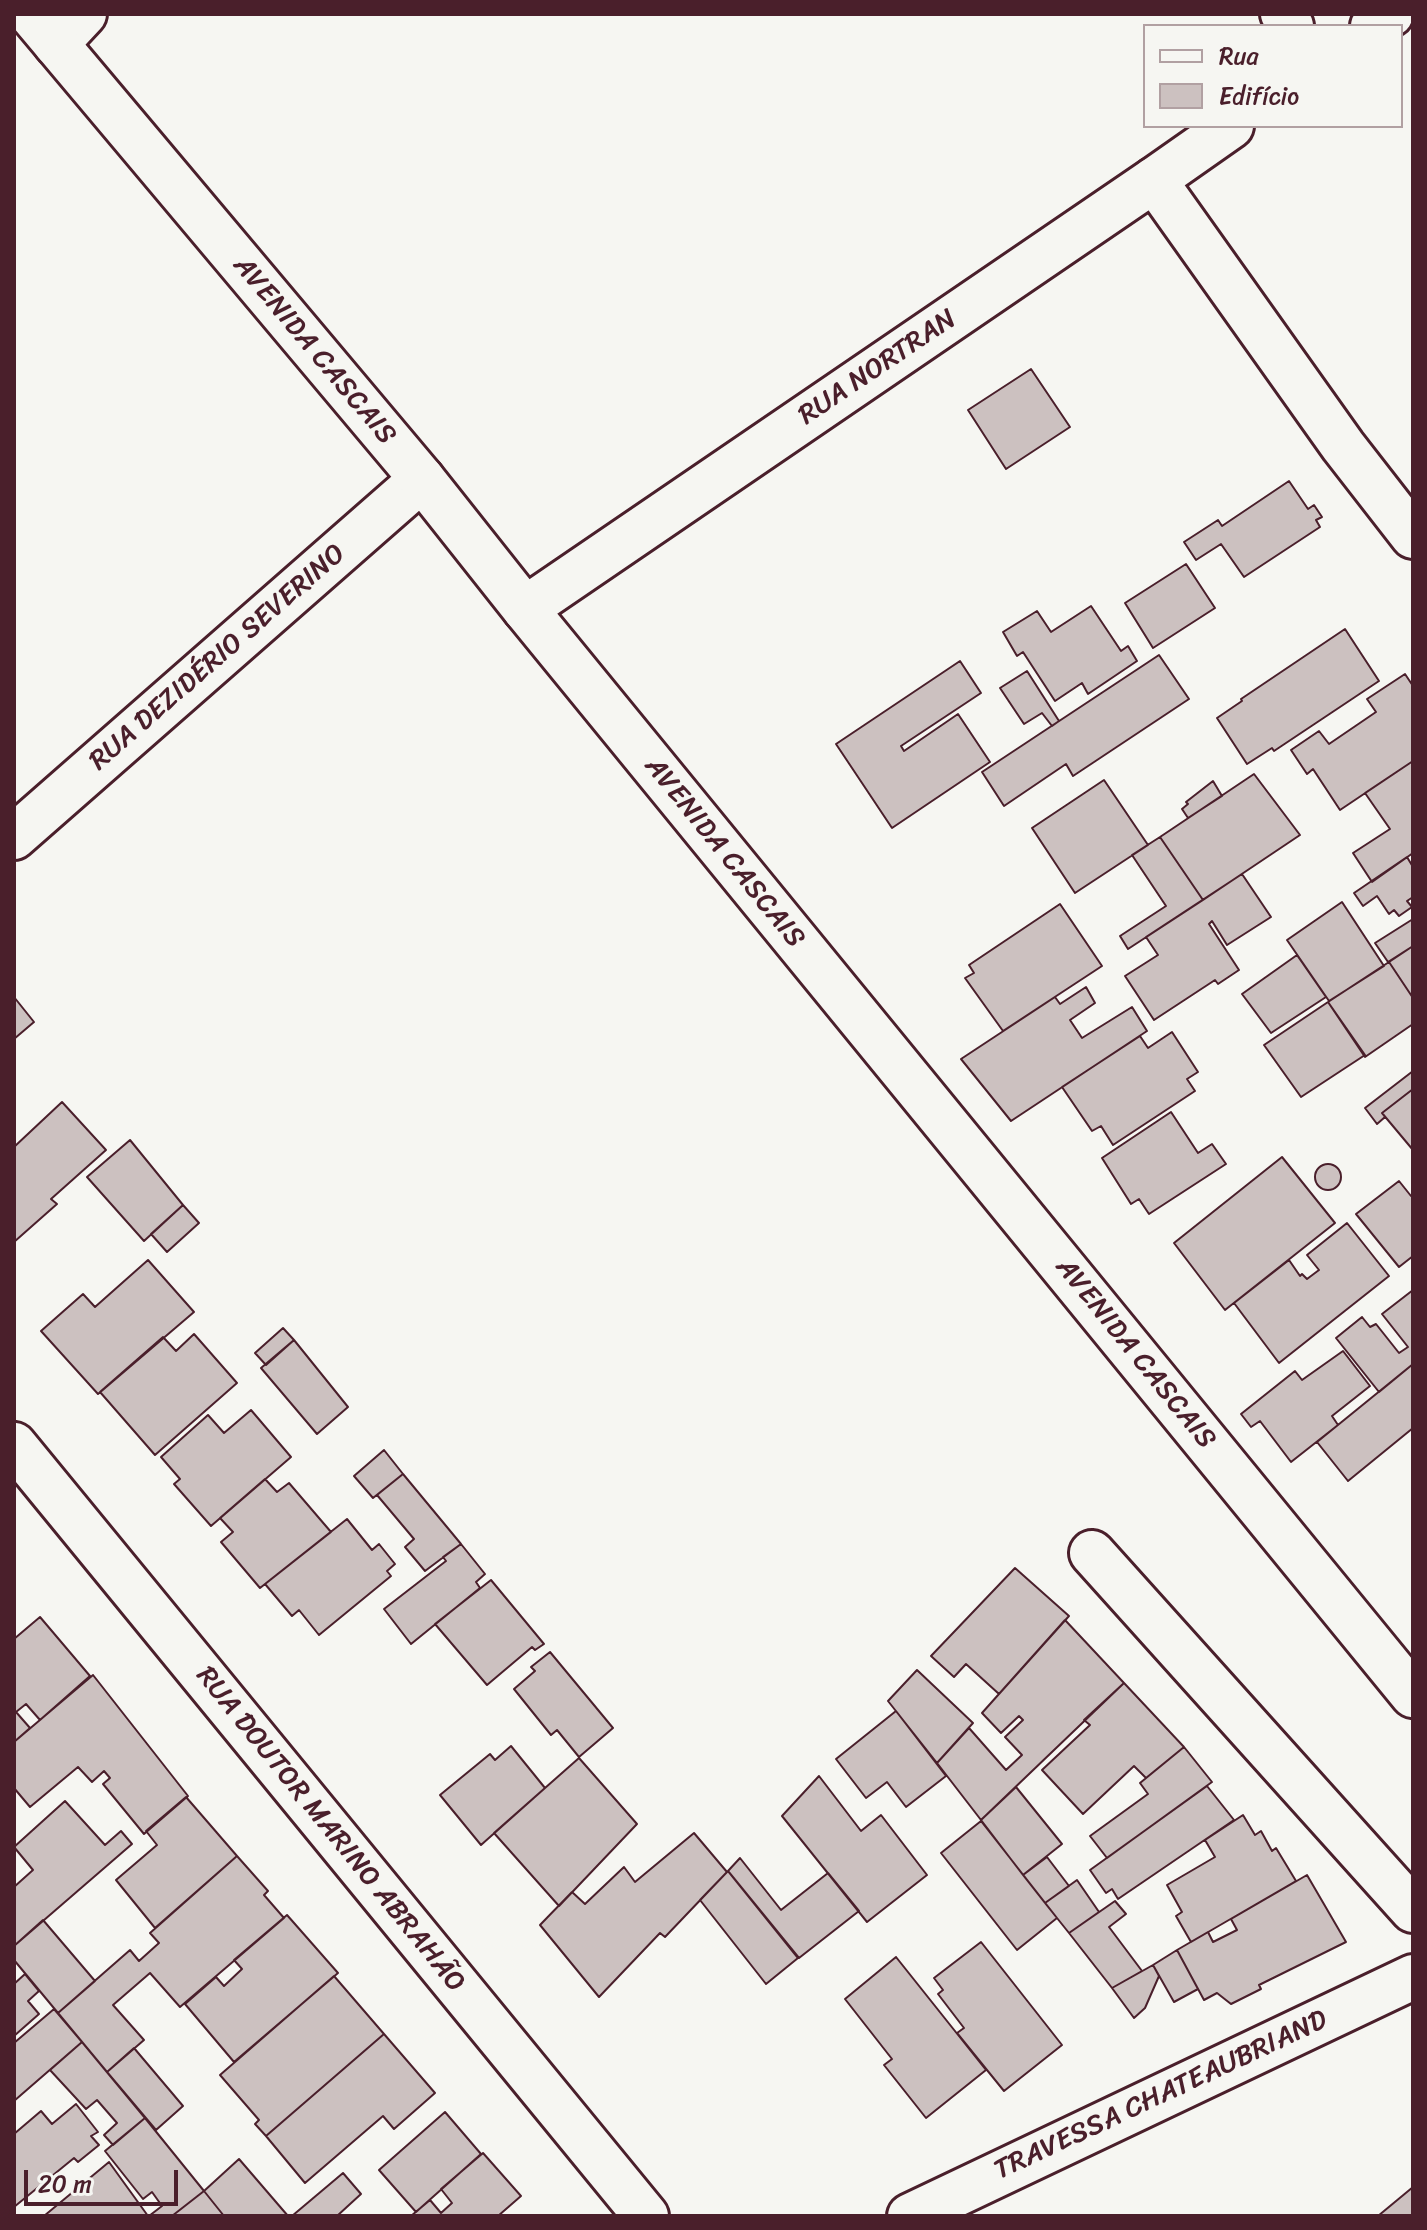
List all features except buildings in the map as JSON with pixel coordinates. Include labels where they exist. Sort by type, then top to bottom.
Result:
[{"type":"street","name":"AVENIDA CASCAIS","points":[[57,24],[525,609],[1413,1695]]},
{"type":"street","name":"RUA NORTRAN","points":[[525,609],[1228,128]]},
{"type":"street","points":[[1154,180],[1343,446],[1413,536]]},
{"type":"street","name":"RUA DEZIDÉRIO SEVERINO","points":[[14,837],[422,479]]},
{"type":"street","name":"RUA DOUTOR MARINO ABRAHÃO","points":[[14,1445],[646,2216]]},
{"type":"street","points":[[1092,1553],[1413,1910]]},
{"type":"street","name":"TRAVESSA CHATEAUBRIAND","points":[[910,2216],[1413,1977]]}]
